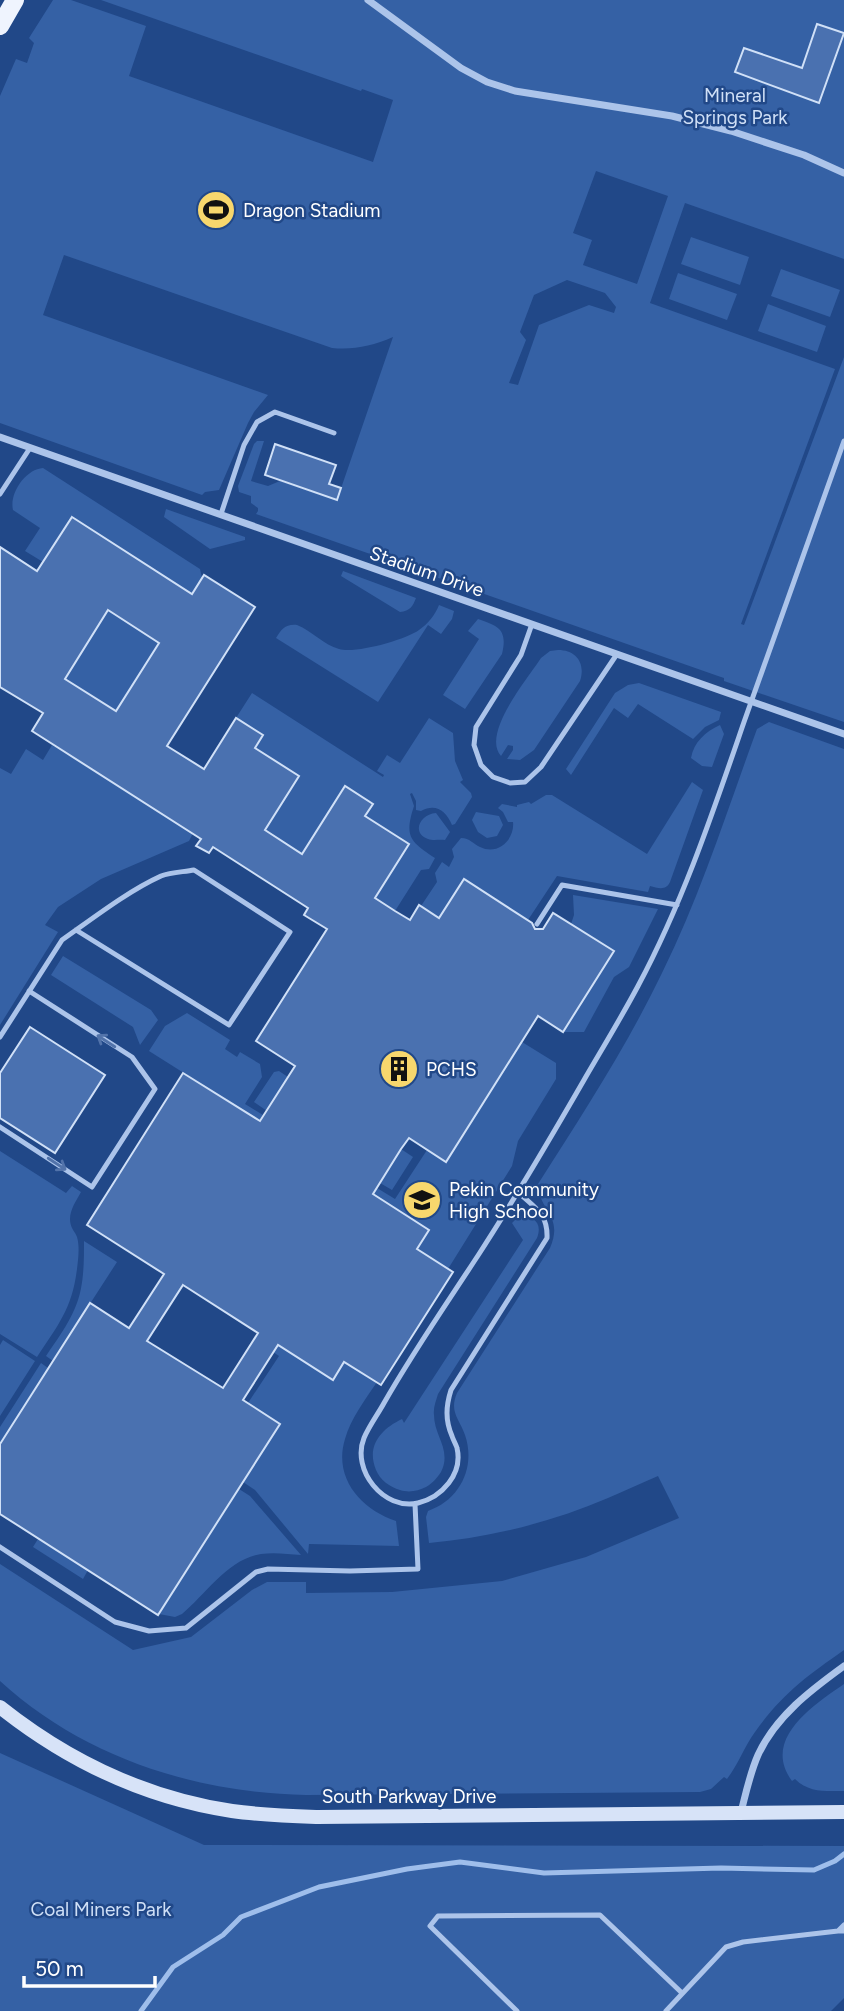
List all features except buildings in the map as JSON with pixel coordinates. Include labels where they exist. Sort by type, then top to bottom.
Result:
[{"type":"main road","points":[[0,26],[15,0]]},
{"type":"main road","name":"South Parkway Drive","points":[[0,1707],[40,1737],[76,1759],[136,1787],[174,1799],[232,1811],[317,1817],[844,1812]]},
{"type":"street","points":[[368,0],[461,68],[488,82],[515,91],[672,116],[731,131],[792,151],[844,173]]},
{"type":"street","name":"Stadium Drive","points":[[0,438],[844,734]]},
{"type":"street","points":[[741,1813],[754,1766],[764,1743],[804,1696],[844,1666]]},
{"type":"lane","points":[[220,514],[244,445],[257,422],[275,412],[334,433]]},
{"type":"lane","points":[[519,1193],[540,1213],[547,1224],[547,1238],[451,1390],[446,1416],[457,1448],[458,1464],[453,1478],[445,1490],[432,1498],[415,1504],[398,1502],[371,1485],[360,1453],[364,1438],[397,1380],[519,1193],[639,985],[677,905],[704,837],[844,441]]},
{"type":"lane","points":[[0,494],[30,448]]},
{"type":"lane","points":[[532,624],[520,655],[476,727],[474,745],[481,765],[493,777],[510,783],[525,782],[541,767],[617,654]]},
{"type":"lane","points":[[0,1037],[62,940],[76,930],[128,896],[163,875],[194,870],[290,932],[229,1025],[76,930]]},
{"type":"lane","points":[[537,924],[562,885],[677,905]]},
{"type":"lane","points":[[0,1127],[92,1186],[155,1089],[132,1057],[29,991]]},
{"type":"lane","points":[[0,1547],[115,1622],[149,1631],[186,1628],[256,1573],[268,1569],[418,1569],[415,1504]]},
{"type":"lane","points":[[517,2011],[430,1926],[438,1916],[600,1915],[682,1993]]},
{"type":"lane","points":[[666,2011],[726,1947],[743,1942],[841,1931],[844,1926]]},
{"type":"green space","name":"Mineral Springs Park","points":[[53,0],[71,0],[146,26],[129,76],[373,162],[393,100],[101,0],[844,0],[844,259],[685,203],[650,303],[835,369],[741,624],[744,625],[844,357],[844,722],[256,514],[258,508],[251,503],[251,496],[239,492],[238,486],[257,441],[264,441],[251,481],[268,486],[280,481],[337,500],[393,337],[363,347],[332,348],[64,255],[43,315],[268,395],[248,423],[219,490],[202,495],[0,423],[0,96],[16,59],[27,63],[34,43],[29,38]],"holes":[[[596,171],[668,196],[637,284],[583,265],[592,240],[573,233]],[[567,280],[605,293],[616,307],[614,313],[589,305],[539,325],[518,385],[509,383],[526,340],[520,332],[534,295]]]},
{"type":"green space","points":[[691,237],[749,257],[740,285],[681,264]]},
{"type":"green space","points":[[781,269],[840,290],[830,317],[771,296]]},
{"type":"green space","points":[[678,273],[737,294],[727,320],[669,299]]},
{"type":"green space","points":[[768,304],[826,326],[817,352],[758,331]]},
{"type":"green space","points":[[43,468],[200,569],[202,578],[192,594],[72,517],[43,562],[25,551],[40,528],[13,510],[12,503],[16,490],[25,477]]},
{"type":"green space","points":[[166,509],[245,537],[245,540],[210,549],[164,517]]},
{"type":"green space","points":[[343,571],[416,598],[414,603],[411,608],[400,612],[341,576]]},
{"type":"green space","points":[[439,605],[454,611],[452,619],[441,634],[428,625],[378,702],[276,638],[284,628],[297,625],[339,649],[368,648],[403,638],[419,630],[431,619]]},
{"type":"green space","points":[[108,610],[159,643],[116,711],[65,679]]},
{"type":"green space","points":[[478,619],[500,630],[504,646],[502,654],[465,709],[443,695],[479,639],[468,631]]},
{"type":"green space","points":[[550,651],[570,652],[578,659],[582,669],[580,681],[534,750],[520,760],[507,759],[513,750],[513,746],[508,745],[501,756],[496,746],[497,734],[509,706],[541,658]]},
{"type":"green space","points":[[639,683],[721,712],[719,720],[705,727],[693,739],[638,704],[628,718],[614,708],[571,775],[566,769],[615,693],[628,685]]},
{"type":"green space","points":[[252,693],[383,777],[384,775],[377,771],[387,755],[400,763],[429,718],[453,733],[455,761],[463,780],[460,782],[472,797],[452,825],[447,816],[436,808],[416,810],[416,801],[412,793],[410,794],[414,806],[410,825],[411,837],[435,858],[429,869],[421,870],[395,911],[375,898],[409,844],[365,816],[373,803],[345,786],[302,854],[265,830],[255,748],[236,718]]},
{"type":"green space","points":[[769,722],[844,749],[844,1650],[807,1677],[775,1707],[751,1738],[727,1779],[724,1777],[711,1789],[700,1792],[264,1793],[182,1778],[142,1766],[67,1731],[32,1708],[0,1681],[0,1564],[133,1650],[191,1637],[252,1590],[267,1582],[306,1582],[306,1593],[392,1592],[502,1581],[586,1557],[679,1518],[658,1476],[565,1514],[520,1528],[474,1537],[429,1543],[426,1517],[428,1511],[439,1506],[457,1491],[467,1470],[468,1447],[454,1410],[457,1393],[550,1248],[554,1237],[553,1221],[542,1201],[538,1184],[603,1080],[648,1000],[701,883],[757,729]]},
{"type":"green space","points":[[720,725],[724,734],[712,767],[702,766],[691,758],[695,747],[705,734]]},
{"type":"green space","points":[[52,745],[193,833],[189,841],[101,879],[58,907],[45,925],[58,932],[0,1025],[0,768],[11,774],[26,749],[43,760]]},
{"type":"green space","points":[[692,782],[703,790],[666,887],[650,886],[648,892],[557,876],[528,920],[464,879],[439,918],[421,906],[437,882],[435,873],[442,862],[449,867],[454,857],[452,849],[461,838],[487,849],[499,848],[508,840],[513,822],[508,822],[498,808],[502,804],[517,807],[552,795],[647,854]]},
{"type":"green space","points":[[476,812],[499,816],[503,825],[497,836],[487,838],[478,832],[472,820]]},
{"type":"green space","points":[[436,813],[450,832],[445,840],[428,839],[420,833],[422,820]]},
{"type":"green space","points":[[573,895],[658,909],[629,967],[614,977],[584,1032],[563,1032],[614,952],[571,924],[574,915]]},
{"type":"green space","points":[[63,956],[151,1010],[158,1020],[140,1045],[133,1027],[51,975]]},
{"type":"green space","points":[[187,1013],[230,1040],[225,1049],[237,1057],[240,1052],[260,1064],[262,1077],[245,1104],[263,1115],[260,1121],[149,1051],[165,1026]]},
{"type":"green space","points":[[522,1042],[556,1063],[556,1079],[518,1141],[512,1166],[448,1269],[437,1262],[404,1269],[429,1230],[373,1194],[377,1188],[395,1199],[427,1150],[446,1161]]},
{"type":"green space","points":[[279,1071],[288,1077],[267,1111],[254,1102],[274,1072]]},
{"type":"green space","points":[[401,1149],[413,1157],[392,1190],[380,1183]]},
{"type":"green space","points":[[0,1151],[66,1193],[72,1186],[81,1192],[70,1218],[79,1249],[72,1295],[63,1316],[37,1357],[0,1334]]},
{"type":"green space","points":[[519,1216],[529,1217],[538,1224],[537,1238],[436,1399],[435,1423],[445,1457],[441,1472],[431,1484],[420,1490],[407,1491],[393,1487],[378,1474],[373,1461],[377,1439],[394,1423],[402,1419],[404,1423],[523,1240],[512,1223]]},
{"type":"green space","points":[[84,1241],[117,1262],[53,1361],[46,1356],[69,1321],[80,1292]]},
{"type":"green space","points":[[3,1340],[35,1361],[0,1416],[0,1345]]},
{"type":"green space","points":[[358,1340],[377,1382],[348,1431],[342,1453],[343,1467],[353,1490],[361,1500],[383,1516],[396,1521],[399,1546],[309,1544],[308,1554],[255,1490],[243,1482],[280,1424],[248,1403],[279,1356],[273,1352],[278,1345],[332,1380]]},
{"type":"green space","points":[[41,1363],[48,1368],[0,1444],[0,1427]]},
{"type":"green space","points":[[239,1489],[250,1496],[301,1555],[271,1553],[249,1557],[218,1578],[182,1614],[175,1617],[159,1614]]},
{"type":"green space","points":[[38,1539],[88,1570],[83,1579],[33,1547]]},
{"type":"green space","points":[[844,1684],[844,1791],[818,1790],[806,1787],[795,1779],[792,1781],[784,1766],[783,1751],[787,1737],[806,1713]]},
{"type":"green space","name":"Coal Miners Park","points":[[0,1753],[204,1845],[844,1846],[844,1998],[831,2011],[0,2011]]},
{"type":"waterway","points":[[141,2011],[173,1967],[223,1935],[241,1917],[319,1887],[407,1869],[460,1862],[544,1873],[721,1868],[814,1870],[844,1854]]},
{"type":"place","name":"Dragon Stadium","points":[[216,210]]},
{"type":"place","name":"PCHS","points":[[399,1069]]},
{"type":"place","name":"Pekin Community High School","points":[[422,1200]]}]
